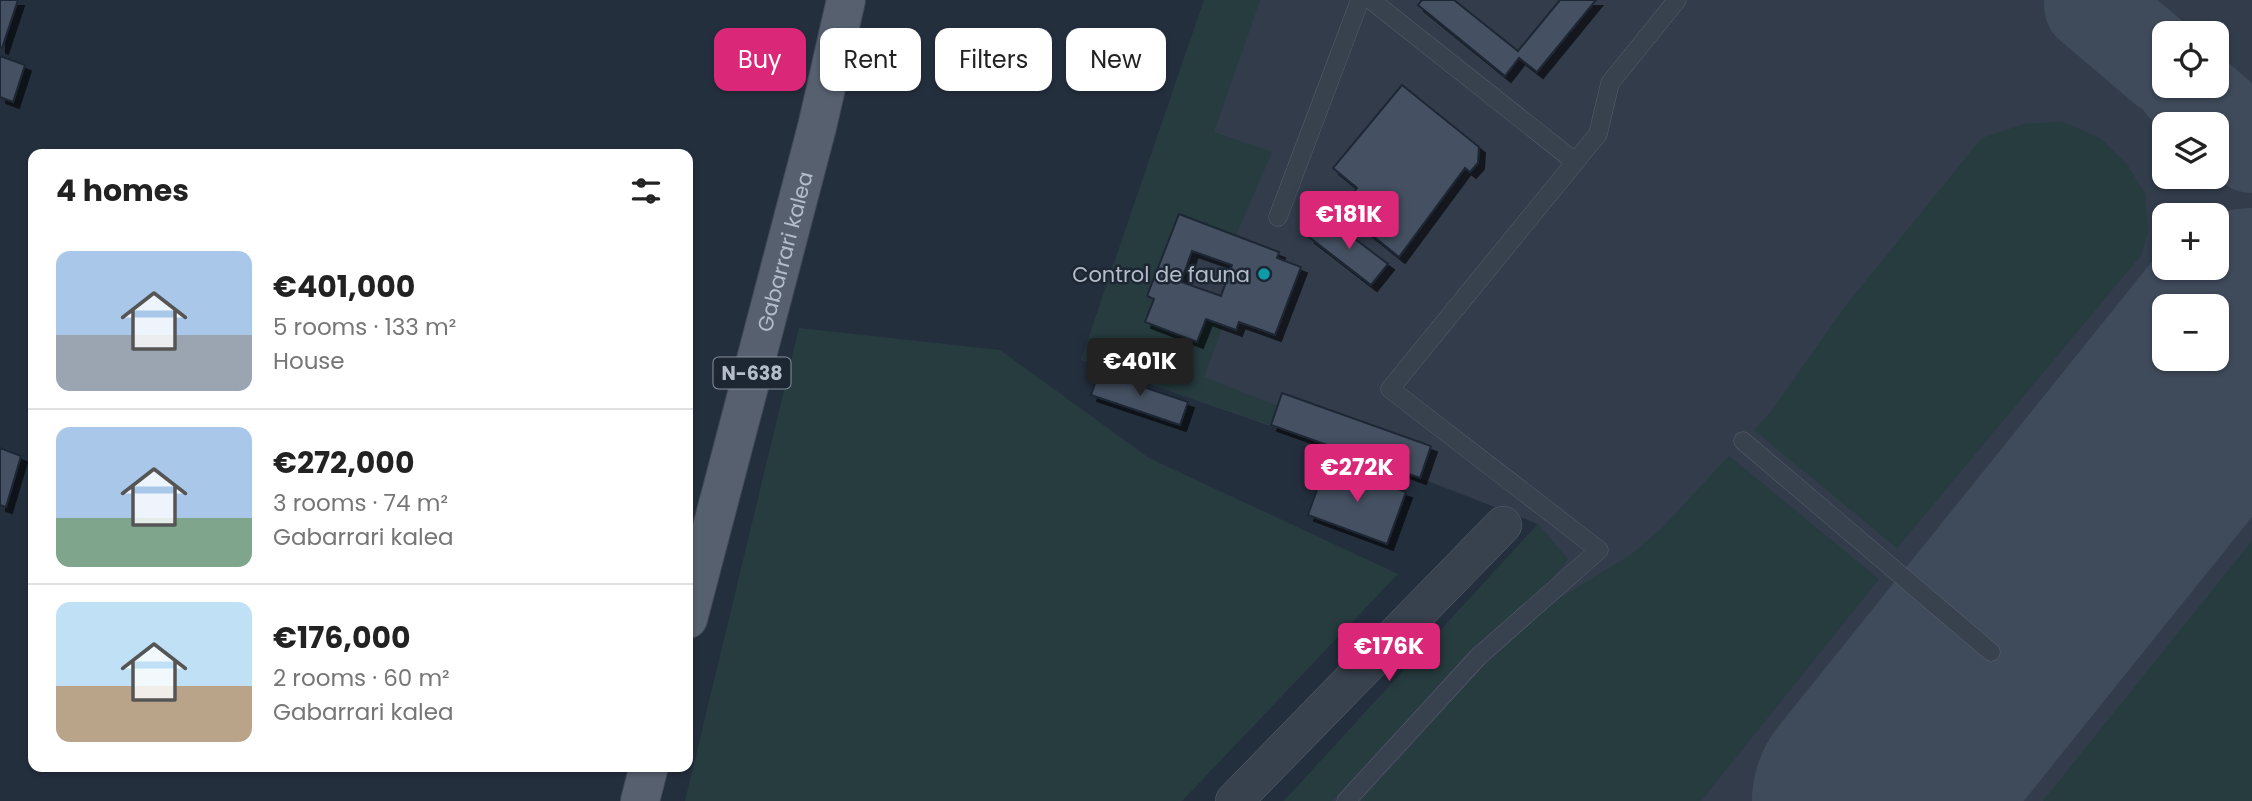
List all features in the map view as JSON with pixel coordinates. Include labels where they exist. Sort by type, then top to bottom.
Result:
[{"type":"main road","name":"Gabarrari kalea","points":[[693,600],[817,127],[846,0]]},
{"type":"main road","name":"Gabarrari kalea","points":[[817,127],[860,0]]},
{"type":"main road","points":[[640,801],[647,772]]},
{"type":"street","points":[[1234,801],[1503,525]]},
{"type":"lane","points":[[1278,217],[1360,0]]},
{"type":"lane","points":[[1370,0],[1574,161]]},
{"type":"lane","points":[[1346,801],[1478,657],[1599,550],[1390,389],[1598,134],[1610,83],[1677,0]]},
{"type":"lane","points":[[1743,441],[1991,652]]},
{"type":"shaded area","points":[[1204,0],[2252,0],[2252,801],[1284,801],[1538,524],[1420,478],[1081,360]]},
{"type":"green space","points":[[1204,0],[1260,0],[1214,132],[1272,152],[1236,235],[1179,214],[1148,296],[1154,299],[1145,322],[1196,342],[1206,319],[1223,326],[1204,377],[1278,406],[1271,425],[1081,360]]},
{"type":"green space","points":[[2063,122],[2100,138],[2127,164],[2145,194],[2148,231],[2141,255],[1897,548],[1754,430],[1770,413],[1847,304],[1982,138],[2024,124]]},
{"type":"green space","points":[[799,328],[1000,350],[1149,458],[1398,574],[1182,801],[685,801]]},
{"type":"green space","points":[[1729,456],[1879,579],[1701,801],[1361,801],[1484,666],[1557,600],[1632,554],[1663,527]]},
{"type":"green space","points":[[1538,524],[1568,559],[1550,582],[1472,648],[1332,801],[1284,801]]},
{"type":"green space","points":[[2252,541],[2252,801],[2043,801]]},
{"type":"building","points":[[0,0],[18,0],[2,48],[0,47]]},
{"type":"building","points":[[1422,0],[1454,0],[1518,51],[1560,0],[1596,0],[1537,72],[1519,58],[1505,76],[1418,5]]},
{"type":"building","points":[[0,56],[25,65],[13,102],[0,97]]},
{"type":"building","points":[[1402,85],[1479,147],[1478,163],[1470,172],[1465,168],[1399,257],[1341,210],[1357,188],[1333,168]]},
{"type":"building","name":"Control de fauna","points":[[1179,214],[1279,252],[1277,258],[1301,267],[1275,335],[1239,322],[1236,330],[1206,319],[1197,342],[1145,322],[1154,299],[1147,296]],"holes":[[[1192,251],[1232,265],[1221,296],[1181,282]]]},
{"type":"building","points":[[1326,217],[1388,264],[1371,285],[1309,237]]},
{"type":"building","points":[[1099,372],[1188,402],[1180,425],[1091,395]]},
{"type":"building","points":[[1282,393],[1431,446],[1420,478],[1271,425]]},
{"type":"building","points":[[0,448],[21,456],[6,507],[0,505]]},
{"type":"building","points":[[1326,464],[1406,492],[1387,544],[1308,515]]},
{"type":"taxiway","points":[[2091,5],[2152,57]]},
{"type":"taxiway","points":[[2198,98],[2252,146]]},
{"type":"runway","points":[[1871,801],[2252,327]]},
{"type":"place","name":"Control de fauna","points":[[1264,274]]}]
